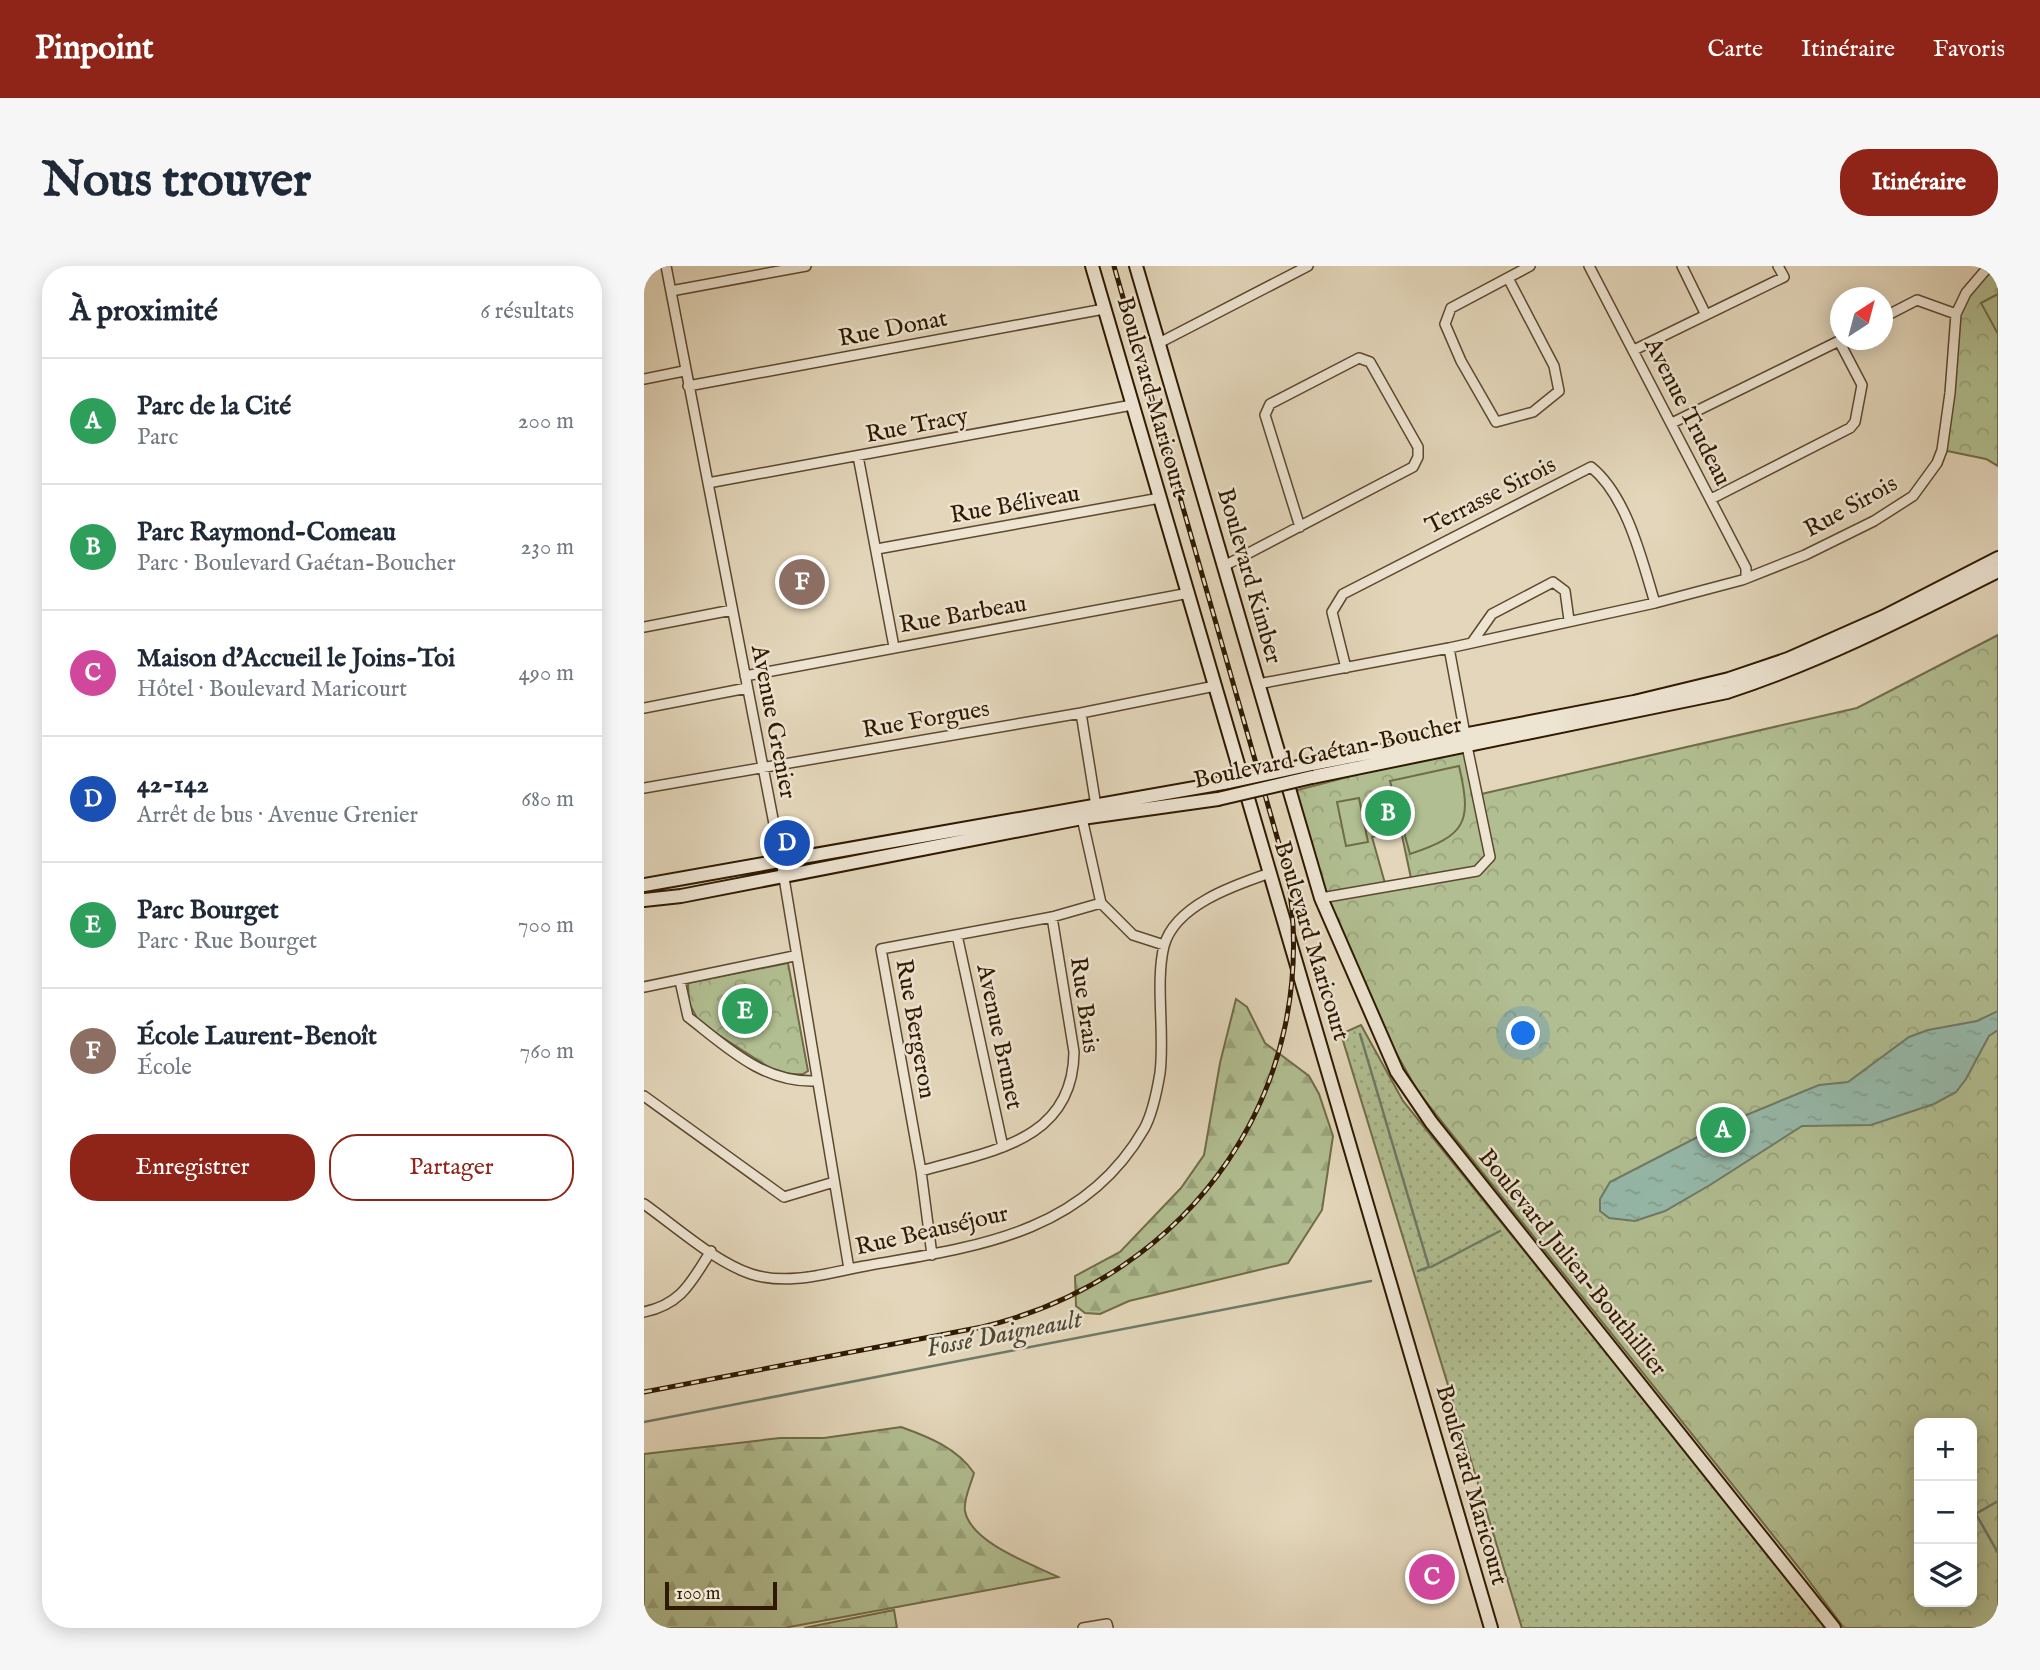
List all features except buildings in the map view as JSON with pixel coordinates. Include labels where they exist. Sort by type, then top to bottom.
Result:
[{"type":"street","name":"Avenue Grenier","points":[[666,266],[781,860],[794,956],[849,1269]]},
{"type":"street","points":[[671,291],[806,266]]},
{"type":"street","name":"Boulevard Maricourt","points":[[1092,266],[1491,1628]]},
{"type":"street","name":"Boulevard Kimber","points":[[1136,266],[1321,898]]},
{"type":"street","points":[[1159,343],[1307,266]]},
{"type":"street","points":[[1508,278],[1554,366],[1559,391],[1533,412],[1496,422],[1461,361],[1445,324],[1451,308],[1530,266]]},
{"type":"street","name":"Avenue Trudeau","points":[[1589,266],[1746,568],[1746,578]]},
{"type":"street","points":[[1682,266],[1706,316]]},
{"type":"street","points":[[1634,351],[1784,277],[1778,266]]},
{"type":"street","name":"Rue Sirois","points":[[1258,684],[1449,648],[1655,603],[1746,578],[1874,521],[1913,496],[1942,450],[1956,314],[1966,293],[1989,266]]},
{"type":"street","points":[[1893,312],[1917,300],[1956,314]]},
{"type":"street","name":"Rue Donat","points":[[688,387],[1104,309]]},
{"type":"street","points":[[1672,423],[1830,345]]},
{"type":"street","points":[[1711,499],[1850,428],[1856,422],[1861,384],[1845,350]]},
{"type":"street","points":[[1224,566],[1300,527],[1413,467],[1418,457],[1418,447],[1370,362],[1359,358],[1270,404],[1265,415],[1300,527]]},
{"type":"street","points":[[644,379],[684,370]]},
{"type":"street","name":"Rue Tracy","points":[[708,483],[1132,405]]},
{"type":"street","points":[[858,456],[894,647]]},
{"type":"street","name":"Terrasse Sirois","points":[[1346,668],[1332,612],[1343,594],[1591,467],[1604,477],[1634,535],[1655,603]]},
{"type":"street","name":"Rue Béliveau","points":[[877,550],[1160,498]]},
{"type":"street","name":"Boulevard Gaétan-Boucher","points":[[644,900],[1168,801],[1466,740],[1634,702],[1751,672],[1883,617],[1998,558]]},
{"type":"street","name":"Boulevard Gaétan-Boucher","points":[[1466,740],[1634,713],[1727,692],[1773,677],[1892,626],[1998,571]]},
{"type":"street","points":[[1473,641],[1492,614],[1553,582],[1565,591],[1569,620]]},
{"type":"street","name":"Rue Barbeau","points":[[745,676],[1189,593]]},
{"type":"street","points":[[644,627],[732,610]]},
{"type":"street","points":[[1321,898],[1477,872],[1490,857],[1449,648]]},
{"type":"street","name":"Rue Forgues","points":[[644,788],[1081,713],[1215,686]]},
{"type":"street","points":[[644,708],[747,688]]},
{"type":"street","points":[[1081,713],[1096,806]]},
{"type":"street","name":"Boulevard Gaétan-Boucher","points":[[644,885],[1096,806],[1168,801]]},
{"type":"street","points":[[1082,818],[1101,903],[1133,935],[1164,945],[1189,911],[1270,873]]},
{"type":"street","name":"Boulevard Julien-Bouthillier","points":[[1321,898],[1397,1072],[1431,1122],[1834,1628]]},
{"type":"street","name":"Rue Bergeron","points":[[932,1255],[921,1171],[881,949],[1052,917],[1101,903]]},
{"type":"street","name":"Rue Brais","points":[[921,1171],[1003,1147],[1026,1137],[1059,1108],[1073,1071],[1073,1052],[1052,917]]},
{"type":"street","name":"Avenue Brunet","points":[[957,935],[1003,1147]]},
{"type":"street","name":"Rue Beauséjour","points":[[644,1204],[710,1251],[750,1273],[794,1280],[1002,1240],[1057,1214],[1092,1193],[1124,1161],[1146,1126],[1157,1091],[1162,1059],[1164,945]]},
{"type":"street","points":[[644,987],[794,956]]},
{"type":"street","points":[[680,981],[688,1017],[710,1034],[764,1073],[792,1082],[816,1081]]},
{"type":"street","points":[[644,1096],[785,1196],[834,1182]]},
{"type":"street","points":[[644,1312],[665,1308],[673,1301],[687,1288],[710,1251]]},
{"type":"street","points":[[1083,1628],[1107,1626]]},
{"type":"green space","points":[[1989,266],[1998,266],[1998,466],[1986,459],[1942,450],[1956,314]]},
{"type":"green space","points":[[1998,294],[1998,334],[1981,303]]},
{"type":"green space","points":[[1998,635],[1998,1628],[1844,1628],[1804,1574],[1418,1092],[1385,1033],[1321,898],[1290,792],[1467,746],[1477,795],[1857,708]],"holes":[[[1401,831],[1412,883],[1386,887],[1372,837]]]},
{"type":"green space","points":[[1459,766],[1465,801],[1461,824],[1444,840],[1410,854],[1390,781]]},
{"type":"green space","points":[[1359,798],[1368,842],[1346,846],[1337,802]]},
{"type":"green space","points":[[788,963],[808,1071],[803,1074],[781,1075],[698,1020],[689,1003],[688,983]]},
{"type":"green space","points":[[1236,999],[1247,1007],[1265,1043],[1309,1076],[1319,1094],[1333,1136],[1322,1210],[1288,1263],[1129,1301],[1100,1314],[1085,1313],[1076,1306],[1075,1276],[1120,1252],[1181,1188],[1204,1155],[1220,1063]]},
{"type":"green space","points":[[1361,1025],[1403,1101],[1829,1628],[1522,1628],[1341,1034]]},
{"type":"green space","points":[[901,1427],[951,1450],[974,1473],[966,1497],[965,1511],[978,1533],[1004,1551],[1058,1577],[784,1628],[644,1628],[644,1454],[780,1438],[824,1438]]},
{"type":"green space","points":[[894,1610],[897,1628],[804,1628]]},
{"type":"water","points":[[1998,1011],[1998,1030],[1989,1036],[1966,1079],[1956,1092],[1934,1104],[1871,1125],[1802,1126],[1665,1211],[1635,1221],[1609,1218],[1600,1211],[1600,1199],[1610,1182],[1715,1128],[1819,1085],[1848,1082],[1909,1037],[1928,1030],[1977,1021]]},
{"type":"waterway","name":"Fossé Daigneault","points":[[1360,1034],[1429,1267],[1418,1271]]},
{"type":"waterway","points":[[1431,1267],[1500,1231]]},
{"type":"waterway","name":"Fossé Daigneault","points":[[644,1422],[1371,1281]]},
{"type":"waterway","points":[[1977,1513],[1998,1501]]},
{"type":"waterway","points":[[1977,1516],[1998,1553]]},
{"type":"railway","points":[[644,1392],[982,1327],[1057,1302],[1124,1265],[1181,1218],[1228,1161],[1263,1097],[1285,1027],[1293,951],[1287,872],[1114,266]]},
{"type":"place","name":"École Laurent-Benoît","points":[[802,582]]},
{"type":"place","name":"Parc Raymond-Comeau","points":[[1388,813]]},
{"type":"place","name":"42-142","points":[[787,843]]},
{"type":"place","name":"Parc Bourget","points":[[745,1011]]},
{"type":"place","name":"Parc de la Cité","points":[[1723,1130]]},
{"type":"place","name":"Maison d'Accueil le Joins-Toi","points":[[1432,1577]]}]
